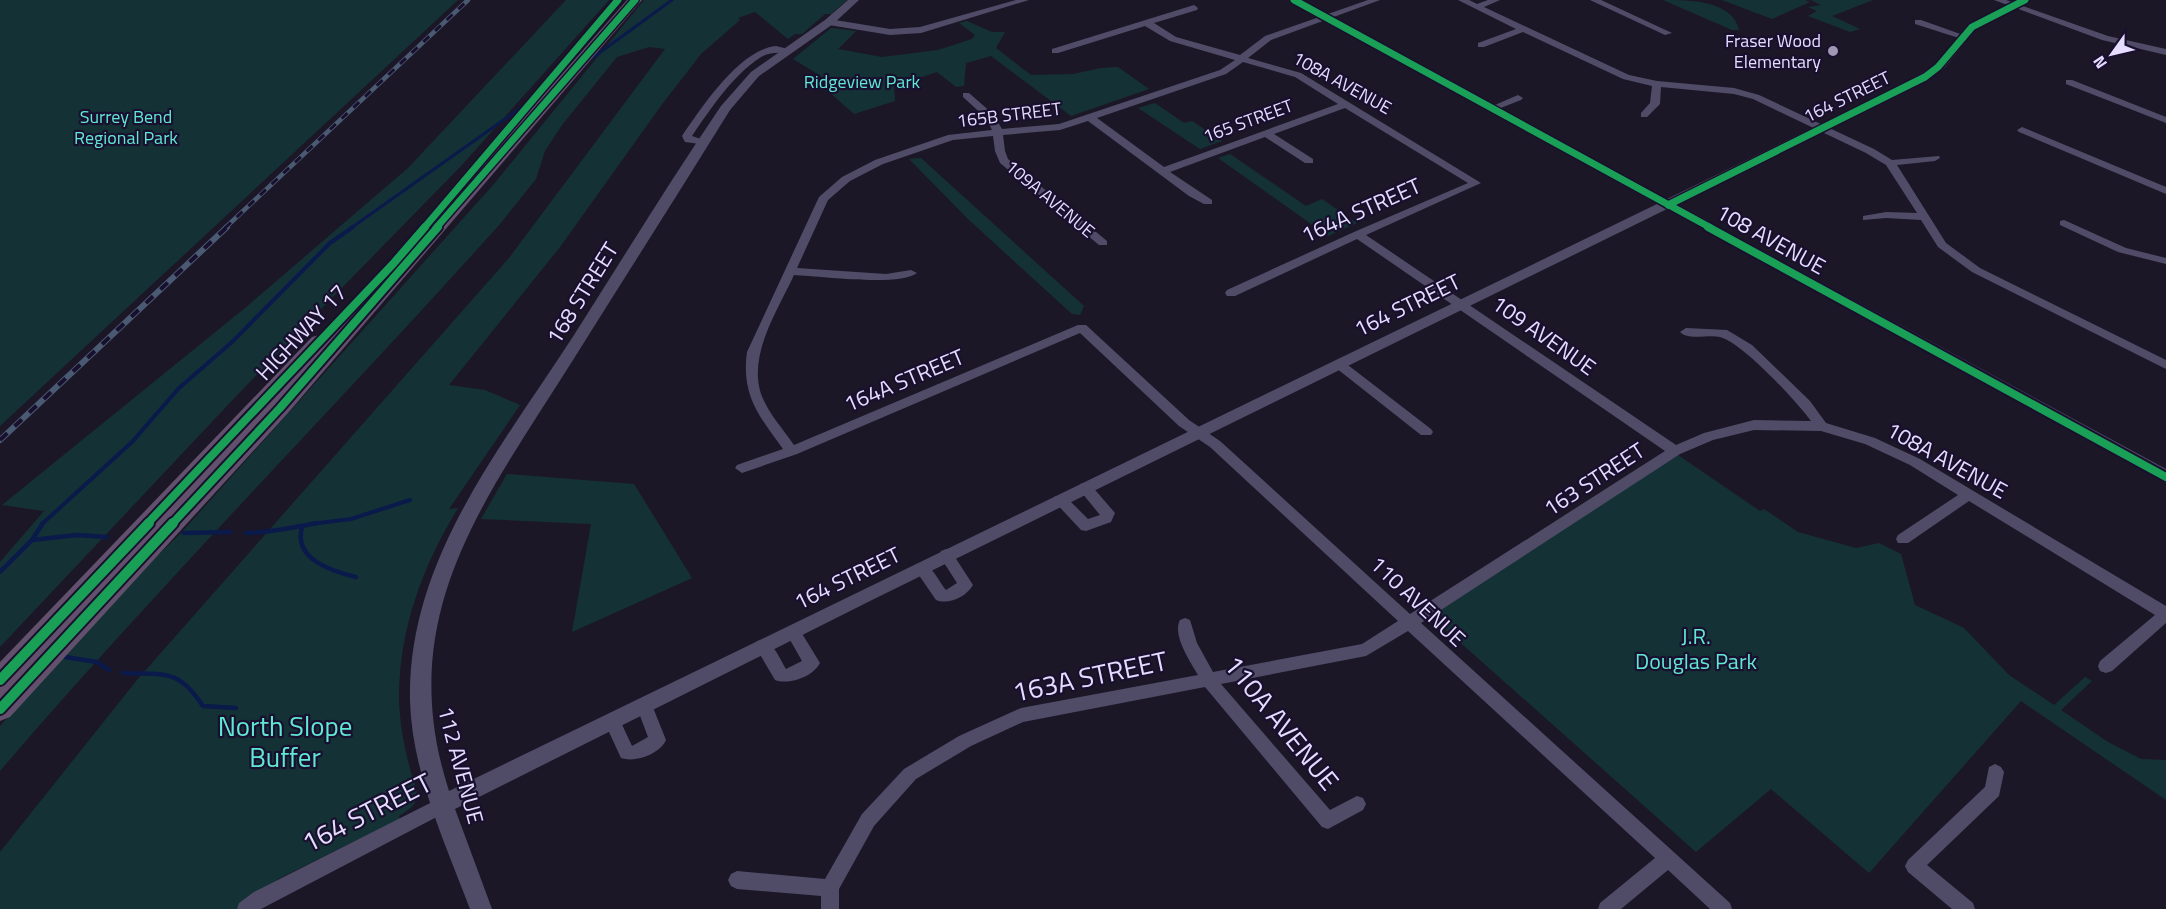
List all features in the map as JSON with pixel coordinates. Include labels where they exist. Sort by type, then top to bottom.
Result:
[{"type":"highway","name":"HIGHWAY 17","points":[[0,709],[280,408],[529,113],[618,0]]},
{"type":"highway","name":"HIGHWAY 17","points":[[0,680],[393,264],[635,0]]},
{"type":"street","name":"168 STREET","points":[[498,467],[725,108],[755,74],[829,22],[854,0]]},
{"type":"street","points":[[829,22],[890,32],[921,30],[1025,0]]},
{"type":"street","name":"108 AVENUE","points":[[1294,0],[2166,477]]},
{"type":"street","name":"165B STREET","points":[[792,451],[754,396],[748,372],[753,352],[823,199],[846,179],[879,162],[952,138],[1060,127],[1091,118],[1213,76],[1244,58],[1268,38],[1376,0]]},
{"type":"street","points":[[1462,0],[1606,69],[1657,84],[1734,91],[1756,97],[1870,150],[1890,163],[1942,245],[1976,270],[2166,364]]},
{"type":"street","points":[[1477,7],[1496,0]]},
{"type":"street","points":[[1594,0],[1668,33]]},
{"type":"street","points":[[1998,0],[2019,3],[2116,42],[2166,52]]},
{"type":"street","name":"164 STREET","points":[[246,909],[261,898],[444,804],[946,555],[1200,434],[1668,205],[1932,72],[1945,62],[1962,36],[1971,28],[2019,3]]},
{"type":"street","points":[[1055,51],[1194,8]]},
{"type":"street","points":[[1918,22],[1962,36]]},
{"type":"street","name":"108A AVENUE","points":[[1147,23],[1173,39],[1298,75],[1476,183]]},
{"type":"street","points":[[1481,45],[1523,29]]},
{"type":"street","points":[[1734,91],[1736,79]]},
{"type":"street","points":[[2069,82],[2166,120]]},
{"type":"street","points":[[1644,115],[1655,104],[1657,84]]},
{"type":"street","name":"109A AVENUE","points":[[966,95],[993,119],[998,132],[998,152],[1004,162],[1103,243]]},
{"type":"street","points":[[1493,108],[1518,98]]},
{"type":"street","name":"165 STREET","points":[[1163,171],[1346,104]]},
{"type":"street","points":[[1091,118],[1208,202]]},
{"type":"street","points":[[2022,130],[2166,191]]},
{"type":"street","points":[[1266,133],[1309,161]]},
{"type":"street","points":[[1890,163],[1935,158]]},
{"type":"street","name":"164A STREET","points":[[1231,293],[1358,234],[1476,183]]},
{"type":"street","points":[[1867,218],[1886,215],[1924,217]]},
{"type":"street","points":[[2064,222],[2122,250],[2166,261]]},
{"type":"street","name":"109 AVENUE","points":[[1358,234],[1675,451]]},
{"type":"street","points":[[789,271],[886,277],[911,273]]},
{"type":"street","name":"164A STREET","points":[[742,468],[792,451],[1082,328]]},
{"type":"street","name":"110 AVENUE","points":[[1082,328],[1184,423],[1200,434],[1723,909]]},
{"type":"street","points":[[1686,332],[1722,333],[1748,348],[1805,404],[1821,426]]},
{"type":"street","points":[[1340,364],[1426,432]]},
{"type":"street","name":"163 STREET","points":[[1409,623],[1675,451],[1709,436],[1754,425],[1821,426]]},
{"type":"street","name":"108A AVENUE","points":[[1821,426],[1870,441],[1906,458],[2166,614]]},
{"type":"street","name":"112 AVENUE","points":[[481,909],[444,804],[421,719],[420,666],[431,599],[451,548],[498,467]]},
{"type":"street","points":[[1060,500],[1086,526],[1106,518],[1108,513],[1085,488]]},
{"type":"street","points":[[1903,539],[1969,495]]},
{"type":"street","name":"164 STREET","points":[[921,568],[942,596],[948,596],[966,585],[946,555]]},
{"type":"street","points":[[2106,666],[2166,614]]},
{"type":"street","name":"163A STREET","points":[[830,888],[868,820],[910,774],[965,741],[1022,715],[1366,650],[1409,623]]},
{"type":"street","name":"110A AVENUE","points":[[1185,624],[1189,643],[1209,681],[1328,821],[1357,804]]},
{"type":"street","name":"164 STREET","points":[[763,646],[781,675],[789,676],[809,666],[812,660],[794,631]]},
{"type":"street","points":[[612,721],[627,753],[634,754],[658,740],[644,705]]},
{"type":"street","points":[[1966,909],[1914,866],[1993,790],[1995,772]]},
{"type":"street","points":[[1607,909],[1668,859]]},
{"type":"street","points":[[737,880],[830,888],[830,909]]},
{"type":"green space","name":"Surrey Bend Regional Park","points":[[0,0],[458,0],[0,426]]},
{"type":"green space","points":[[566,0],[609,0],[462,165],[241,391],[0,647],[0,562],[44,511],[2,505],[245,308],[408,168]]},
{"type":"green space","name":"North Slope Buffer","points":[[644,0],[847,0],[831,14],[825,14],[802,34],[795,34],[788,39],[755,12],[738,18],[740,20],[701,54],[560,247],[449,385],[485,390],[520,405],[449,509],[458,508],[433,553],[408,625],[403,650],[399,702],[404,742],[417,792],[413,805],[399,816],[400,819],[280,878],[236,909],[0,909],[0,852],[137,680],[509,258],[665,49],[649,47],[617,57],[562,125],[545,151],[536,179],[500,224],[185,564],[0,771],[0,726],[120,592],[181,533],[494,184]]},
{"type":"green space","points":[[1663,0],[1685,0],[1719,7],[1735,20],[1739,30],[1732,30]]},
{"type":"green space","points":[[1722,0],[1805,0],[1810,2],[1772,19]]},
{"type":"green space","points":[[1811,0],[1873,0],[1832,16],[1860,29],[1850,32],[1808,16],[1817,11],[1808,7],[1821,5]]},
{"type":"green space","name":"Ridgeview Park","points":[[967,21],[992,32],[1005,32],[996,48],[1031,75],[1073,74],[1118,67],[1149,89],[1071,116],[991,56],[966,63],[964,86],[956,87],[937,72],[894,86],[895,101],[854,114],[828,91],[824,78],[793,59],[831,28],[856,31],[838,49],[882,57],[938,50],[972,39],[975,35],[959,23]]},
{"type":"green space","points":[[1155,103],[1184,123],[1192,121],[1222,141],[1200,149],[1138,108]]},
{"type":"green space","points":[[1230,154],[1306,206],[1322,199],[1357,223],[1328,236],[1218,158]]},
{"type":"green space","points":[[921,158],[1084,306],[1080,315],[1072,314],[969,220],[909,159]]},
{"type":"green space","name":"J.R. Douglas Park","points":[[1678,455],[1760,511],[1764,509],[1798,532],[1856,548],[1879,543],[1901,554],[1915,605],[1964,628],[2009,675],[2054,705],[2085,677],[2092,681],[2061,710],[2108,742],[2141,759],[2166,760],[2166,800],[2021,701],[1869,873],[1771,789],[1696,852],[1426,612]]},
{"type":"green space","points":[[507,474],[634,484],[692,578],[572,632],[591,524],[481,519]]},
{"type":"waterway","points":[[591,59],[672,0]]},
{"type":"waterway","points":[[351,228],[553,85]]},
{"type":"waterway","points":[[43,523],[132,442],[179,388],[231,343],[330,243],[353,227]]},
{"type":"waterway","points":[[316,523],[351,519],[410,500]]},
{"type":"waterway","points":[[32,540],[43,523]]},
{"type":"waterway","points":[[246,533],[316,523]]},
{"type":"waterway","points":[[311,524],[316,523]]},
{"type":"waterway","points":[[302,527],[303,547],[316,562],[356,577]]},
{"type":"waterway","points":[[184,533],[230,532]]},
{"type":"waterway","points":[[32,540],[77,535],[107,537]]},
{"type":"waterway","points":[[0,572],[32,540]]},
{"type":"waterway","points":[[65,657],[97,662],[109,670]]},
{"type":"waterway","points":[[123,673],[169,676],[186,685],[203,706],[236,708]]},
{"type":"railway","points":[[225,228],[468,0]]},
{"type":"railway","points":[[0,440],[227,227]]},
{"type":"cycle path","points":[[0,680],[393,264],[618,0]]},
{"type":"cycle path","points":[[0,709],[280,408],[635,0]]},
{"type":"cycle path","points":[[1294,0],[2166,477]]},
{"type":"cycle path","points":[[1668,205],[1925,77],[1938,67],[1972,27],[2025,0]]},
{"type":"place","name":"Fraser Wood Elementary","points":[[1833,51]]}]
